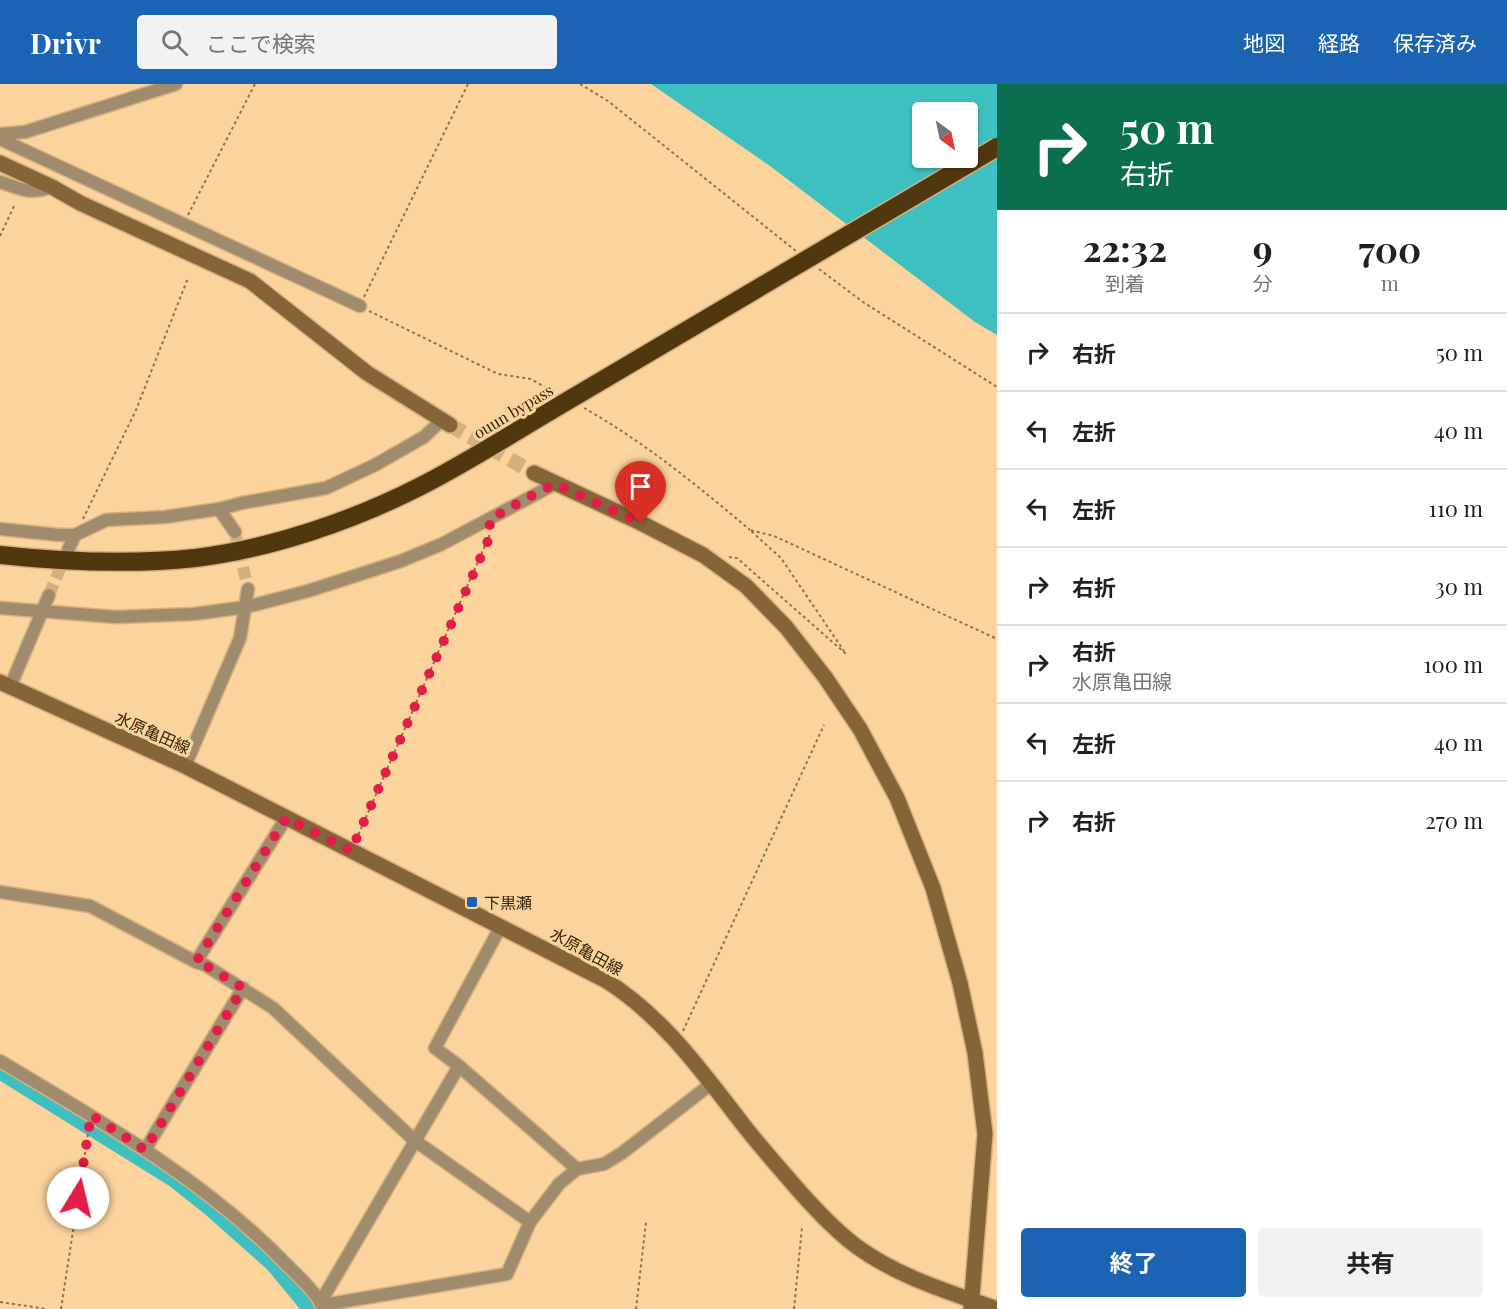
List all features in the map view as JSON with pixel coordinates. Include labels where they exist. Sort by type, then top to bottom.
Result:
[{"type":"highway","name":"ouun bypass","points":[[0,555],[51,561],[146,562],[196,558],[271,543],[362,513],[418,488],[556,403],[997,147]]},
{"type":"street","points":[[0,134],[26,132],[176,84]]},
{"type":"street","points":[[0,139],[360,306]]},
{"type":"street","points":[[0,163],[80,203],[250,281],[367,374],[446,422],[375,465],[326,488],[165,517],[105,520],[75,535],[0,529]]},
{"type":"street","points":[[0,182],[26,191],[38,192],[52,187]]},
{"type":"street","points":[[534,473],[703,555],[746,586],[786,627],[825,676],[860,729],[897,798],[933,888],[960,983],[975,1053],[985,1134],[981,1305]]},
{"type":"street","points":[[0,608],[116,617],[194,614],[246,606],[308,591],[401,561],[442,544],[555,484]]},
{"type":"street","points":[[219,509],[235,532]]},
{"type":"street","points":[[68,550],[75,535]]},
{"type":"street","points":[[185,766],[240,638],[248,589]]},
{"type":"street","points":[[5,685],[49,595]]},
{"type":"street","name":"水原亀田線","points":[[5,685],[185,766],[611,984],[644,1008],[678,1042],[776,1165],[814,1208],[849,1240],[868,1255],[899,1272],[981,1305]]},
{"type":"street","points":[[196,962],[286,818]]},
{"type":"street","points":[[0,892],[90,906],[205,965],[243,988],[273,1008],[414,1140],[530,1222]]},
{"type":"street","points":[[501,926],[435,1048],[459,1066],[577,1169]]},
{"type":"street","points":[[145,1150],[243,988]]},
{"type":"street","points":[[0,1061],[91,1115],[203,1192],[273,1251],[323,1306]]},
{"type":"street","points":[[323,1306],[414,1140],[459,1066]]},
{"type":"street","points":[[323,1306],[507,1274],[530,1222],[559,1184],[577,1169],[604,1164],[711,1084]]},
{"type":"path","points":[[184,224],[255,84]]},
{"type":"path","points":[[468,84],[360,306],[498,375],[531,379],[556,403]]},
{"type":"path","points":[[580,84],[608,101],[799,254]]},
{"type":"path","points":[[0,236],[15,204]]},
{"type":"path","points":[[818,268],[863,302],[997,387]]},
{"type":"path","points":[[75,535],[136,410],[188,278]]},
{"type":"path","points":[[579,406],[608,422],[696,484],[781,558],[846,654],[737,558],[725,557]]},
{"type":"path","points":[[351,851],[491,534],[489,520]]},
{"type":"path","points":[[750,530],[774,536],[997,639]]},
{"type":"path","points":[[678,1042],[824,725]]},
{"type":"path","points":[[61,1309],[91,1115]]},
{"type":"path","points":[[636,1309],[645,1222]]},
{"type":"path","points":[[794,1309],[802,1227]]},
{"type":"path","points":[[0,1302],[47,1309]]},
{"type":"water","points":[[651,84],[997,84],[997,335],[975,322],[770,166]]},
{"type":"waterway","points":[[0,1069],[174,1177],[274,1262],[313,1309]]},
{"type":"tunnel","points":[[450,425],[534,473]]},
{"type":"tunnel","points":[[235,532],[248,589]]},
{"type":"tunnel","points":[[49,595],[66,554]]},
{"type":"place","name":"下黒瀬","points":[[472,902]]},
{"type":"route","points":[[78,1198],[91,1115],[145,1150],[243,988],[196,962],[286,818],[351,851],[491,534],[489,520],[555,484],[641,523]]}]
